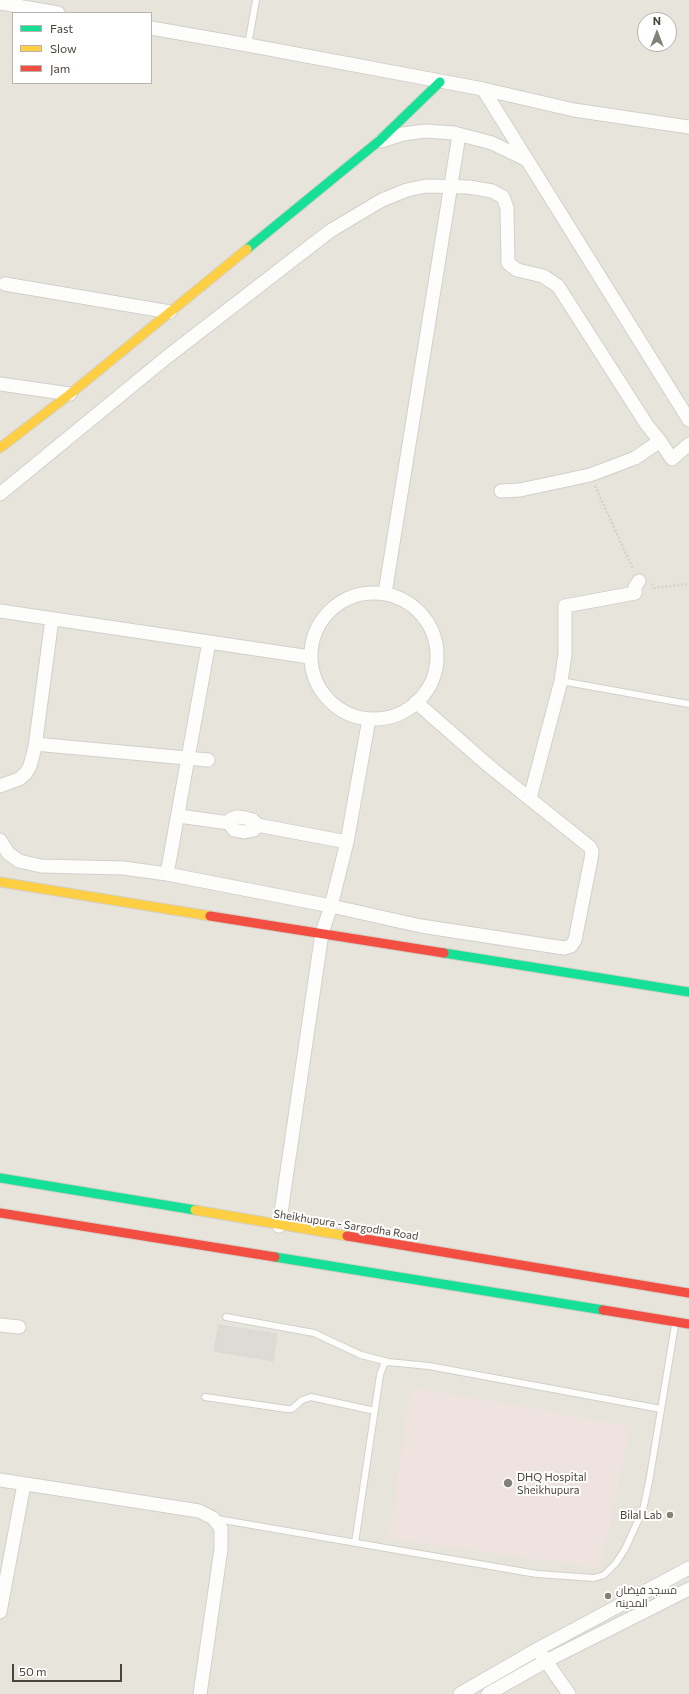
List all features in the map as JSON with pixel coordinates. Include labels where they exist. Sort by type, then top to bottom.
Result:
[{"type":"main road","points":[[0,448],[70,394],[379,141],[440,82]]},
{"type":"main road","points":[[0,882],[689,992]]},
{"type":"main road","name":"Sheikhupura - Sargodha Road","points":[[0,1178],[279,1226],[391,1248],[689,1293]]},
{"type":"main road","points":[[0,1213],[387,1271],[689,1324]]},
{"type":"street","points":[[0,3],[52,12]]},
{"type":"street","points":[[152,28],[483,89],[574,110],[689,127]]},
{"type":"street","points":[[483,89],[688,415]]},
{"type":"street","points":[[379,141],[403,134],[425,131],[459,135],[492,143],[529,161]]},
{"type":"street","points":[[385,593],[459,135]]},
{"type":"street","points":[[0,494],[167,357],[330,231],[382,200],[407,190],[426,186],[451,186],[492,191],[503,197],[507,208],[508,263],[517,270],[543,276],[558,286],[600,349],[647,425],[672,459],[689,444]]},
{"type":"street","points":[[5,284],[170,312]]},
{"type":"street","points":[[0,384],[70,394]]},
{"type":"street","points":[[501,490],[520,490],[590,475],[635,458],[660,441]]},
{"type":"street","points":[[530,798],[561,680],[564,654],[565,606],[635,594],[635,587],[639,581]]},
{"type":"street","points":[[370,592],[385,593],[399,597],[412,605],[423,615],[431,627],[436,641],[438,656],[436,671],[431,684],[416,702],[399,714],[384,718],[370,719],[355,716],[341,710],[330,702],[320,690],[314,677],[310,657],[314,633],[320,620],[330,609],[342,600],[356,595],[370,592]]},
{"type":"street","points":[[0,611],[310,657]]},
{"type":"street","points":[[0,786],[19,779],[26,773],[30,766],[35,744],[52,618]]},
{"type":"street","points":[[167,874],[179,816],[209,642]]},
{"type":"street","points":[[0,840],[8,852],[20,861],[41,866],[123,868],[167,874],[331,906],[422,926],[564,948],[571,946],[575,940],[592,852],[588,844],[489,766],[416,702]]},
{"type":"street","points":[[279,1226],[322,933],[331,906],[347,842],[370,719]]},
{"type":"street","points":[[35,744],[189,757],[208,760]]},
{"type":"street","points":[[179,816],[229,823],[231,819],[237,817],[245,818],[253,820],[257,825],[347,842]]},
{"type":"street","points":[[0,1325],[19,1327]]},
{"type":"street","points":[[0,1480],[199,1511],[213,1518],[221,1528],[221,1549],[200,1694]]},
{"type":"street","points":[[0,1612],[24,1484]]},
{"type":"street","points":[[460,1694],[538,1649],[689,1568]]},
{"type":"street","points":[[488,1694],[546,1661],[689,1588]]},
{"type":"street","points":[[538,1649],[569,1694]]},
{"type":"lane","points":[[248,45],[256,0]]},
{"type":"lane","points":[[561,680],[689,704]]},
{"type":"lane","points":[[226,1317],[314,1333],[361,1355],[388,1362],[428,1366],[661,1409]]},
{"type":"lane","points":[[213,1518],[537,1574],[594,1578],[604,1575],[616,1563],[626,1549],[643,1510],[675,1322]]},
{"type":"lane","points":[[355,1543],[380,1375],[384,1364],[388,1362]]},
{"type":"lane","points":[[205,1397],[292,1409],[302,1400],[311,1397],[375,1411]]},
{"type":"path","points":[[590,475],[639,581],[645,581],[652,584],[654,588],[689,584]]},
{"type":"shaded area","points":[[0,0],[689,0],[689,1694],[0,1694]]},
{"type":"shaded area","name":"DHQ Hospital Sheikhupura","points":[[411,1387],[631,1426],[601,1568],[389,1539]]},
{"type":"building","points":[[219,1325],[277,1334],[273,1361],[214,1351]]},
{"type":"traffic: fast","points":[[247,249],[379,141],[440,82]]},
{"type":"traffic: fast","points":[[444,953],[689,992]]},
{"type":"traffic: fast","points":[[0,1178],[195,1210]]},
{"type":"traffic: fast","points":[[275,1257],[603,1310]]},
{"type":"traffic: slow","points":[[0,448],[70,394],[247,249]]},
{"type":"traffic: slow","points":[[0,882],[210,916]]},
{"type":"traffic: slow","points":[[195,1210],[347,1236]]},
{"type":"traffic: jam","points":[[210,916],[444,953]]},
{"type":"traffic: jam","points":[[0,1213],[275,1257]]},
{"type":"traffic: jam","points":[[347,1236],[689,1293]]},
{"type":"traffic: jam","points":[[603,1310],[689,1324]]},
{"type":"place","name":"DHQ Hospital Sheikhupura","points":[[508,1483]]},
{"type":"place","name":"Bilal Lab","points":[[670,1515]]},
{"type":"place","name":"مسجد فیضان المدینہ","points":[[608,1596]]}]
